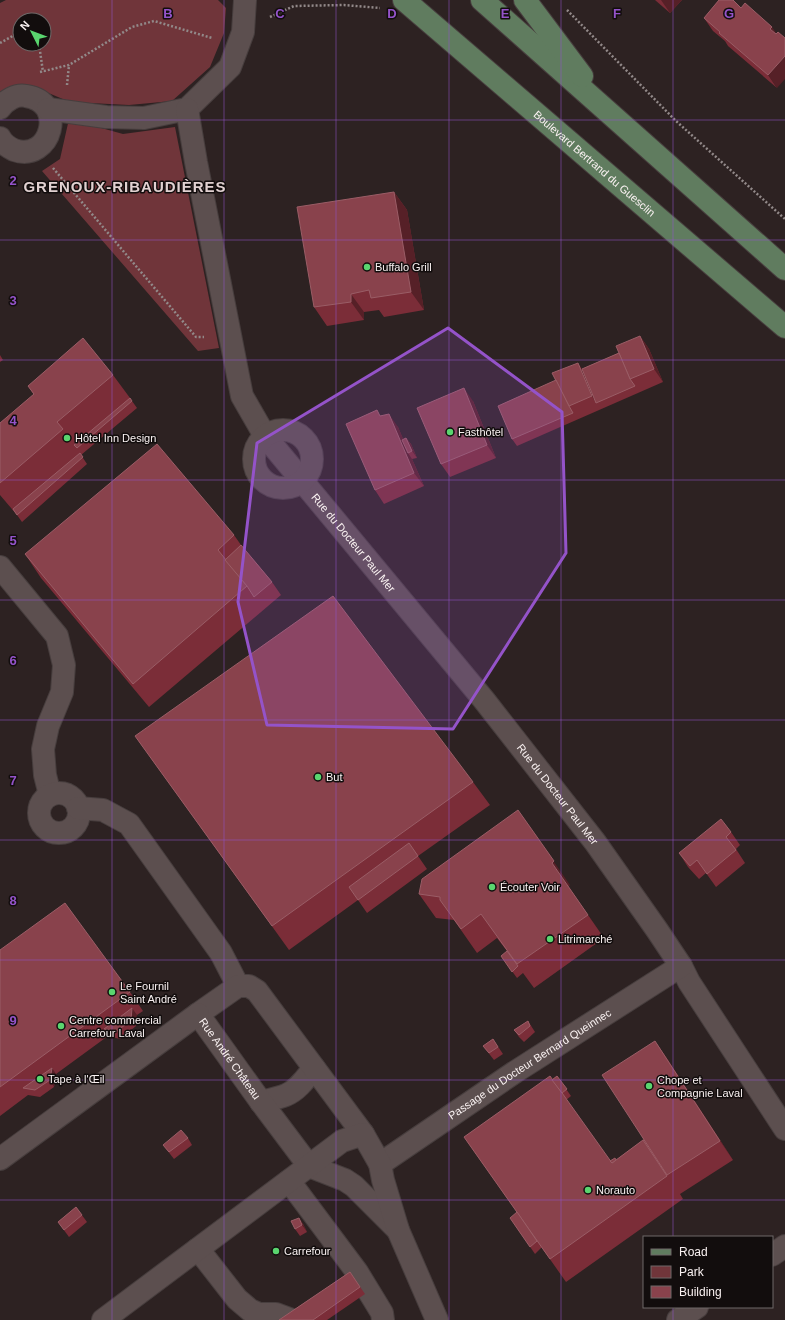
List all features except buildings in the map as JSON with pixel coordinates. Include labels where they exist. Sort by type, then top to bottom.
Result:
[{"type":"main road","name":"Boulevard Bertrand du Guesclin","points":[[404,0],[785,327]]},
{"type":"main road","points":[[482,0],[785,269]]},
{"type":"main road","points":[[525,0],[609,112]]},
{"type":"street","points":[[48,109],[106,117],[144,118],[187,109],[230,67],[243,32],[245,0]]},
{"type":"street","points":[[0,108],[8,100],[16,96],[25,95],[42,102],[48,109],[51,118],[49,135],[44,142],[36,148],[28,151],[19,151],[10,148],[2,142],[0,138]]},
{"type":"street","name":"Rue du Docteur Paul Mer","points":[[187,109],[229,336],[242,396],[265,436],[484,700],[596,842],[681,966],[689,982],[785,1129]]},
{"type":"street","points":[[265,436],[256,448],[254,457],[255,467],[259,476],[266,483],[275,487],[285,488],[294,486],[302,480]]},
{"type":"street","points":[[0,567],[57,636],[64,665],[62,692],[48,726],[43,749],[45,775],[50,795]]},
{"type":"street","points":[[50,795],[67,795],[72,798],[78,808],[77,820],[69,830],[64,832],[51,832],[42,823],[39,817],[39,811],[44,799],[50,795]]},
{"type":"street","points":[[78,808],[103,810],[129,824],[221,953],[238,986],[249,986],[257,991],[363,1134],[380,1164],[398,1230],[437,1320]]},
{"type":"street","name":"Passage du Docteur Bernard Queinnec","points":[[380,1164],[515,1072],[681,966]]},
{"type":"street","name":"Rue André Château","points":[[238,986],[198,1014],[309,1166]]},
{"type":"street","points":[[0,1159],[198,1014]]},
{"type":"street","points":[[261,1102],[287,1094],[301,1083],[314,1068]]},
{"type":"street","points":[[115,1316],[198,1249],[342,1141],[363,1134]]},
{"type":"street","points":[[309,1166],[345,1180],[354,1186],[398,1230]]},
{"type":"street","points":[[289,1180],[358,1272],[382,1313],[383,1320]]},
{"type":"street","points":[[773,1254],[785,1246]]},
{"type":"street","points":[[198,1249],[237,1299],[250,1310],[259,1314],[276,1314],[292,1320]]},
{"type":"street","points":[[678,1320],[696,1308]]},
{"type":"path","points":[[36,73],[69,65],[132,27],[154,21],[214,39],[222,39],[243,32],[266,18],[294,6],[344,5],[380,8]]},
{"type":"path","points":[[564,6],[676,121],[785,220]]},
{"type":"path","points":[[0,43],[12,36]]},
{"type":"path","points":[[40,52],[43,72]]},
{"type":"path","points":[[36,148],[196,337],[229,336]]},
{"type":"highlighted area","points":[[448,328],[562,412],[566,553],[453,729],[267,725],[238,602],[257,443]]},
{"type":"green space","points":[[6,0],[218,0],[226,8],[224,33],[210,67],[172,101],[129,105],[70,102],[34,87],[9,87],[0,92],[0,3]]},
{"type":"green space","points":[[69,119],[123,134],[175,127],[219,348],[198,351],[42,171],[60,159]]},
{"type":"place","name":"Buffalo Grill","points":[[367,267]]},
{"type":"place","name":"Fasthôtel","points":[[450,432]]},
{"type":"place","name":"Hôtel Inn Design","points":[[67,438]]},
{"type":"place","name":"But","points":[[318,777]]},
{"type":"place","name":"Écouter Voir","points":[[492,887]]},
{"type":"place","name":"Litrimarché","points":[[550,939]]},
{"type":"place","name":"Le Fournil Saint André","points":[[112,992]]},
{"type":"place","name":"Centre commercial Carrefour Laval","points":[[61,1026]]},
{"type":"place","name":"Tape à l'Œil","points":[[40,1079]]},
{"type":"place","name":"Chope et Compagnie Laval","points":[[649,1086]]},
{"type":"place","name":"Norauto","points":[[588,1190]]},
{"type":"place","name":"Carrefour","points":[[276,1251]]},
{"type":"district","name":"GRENOUX-RIBAUDIÈRES","points":[[125,187]]}]
